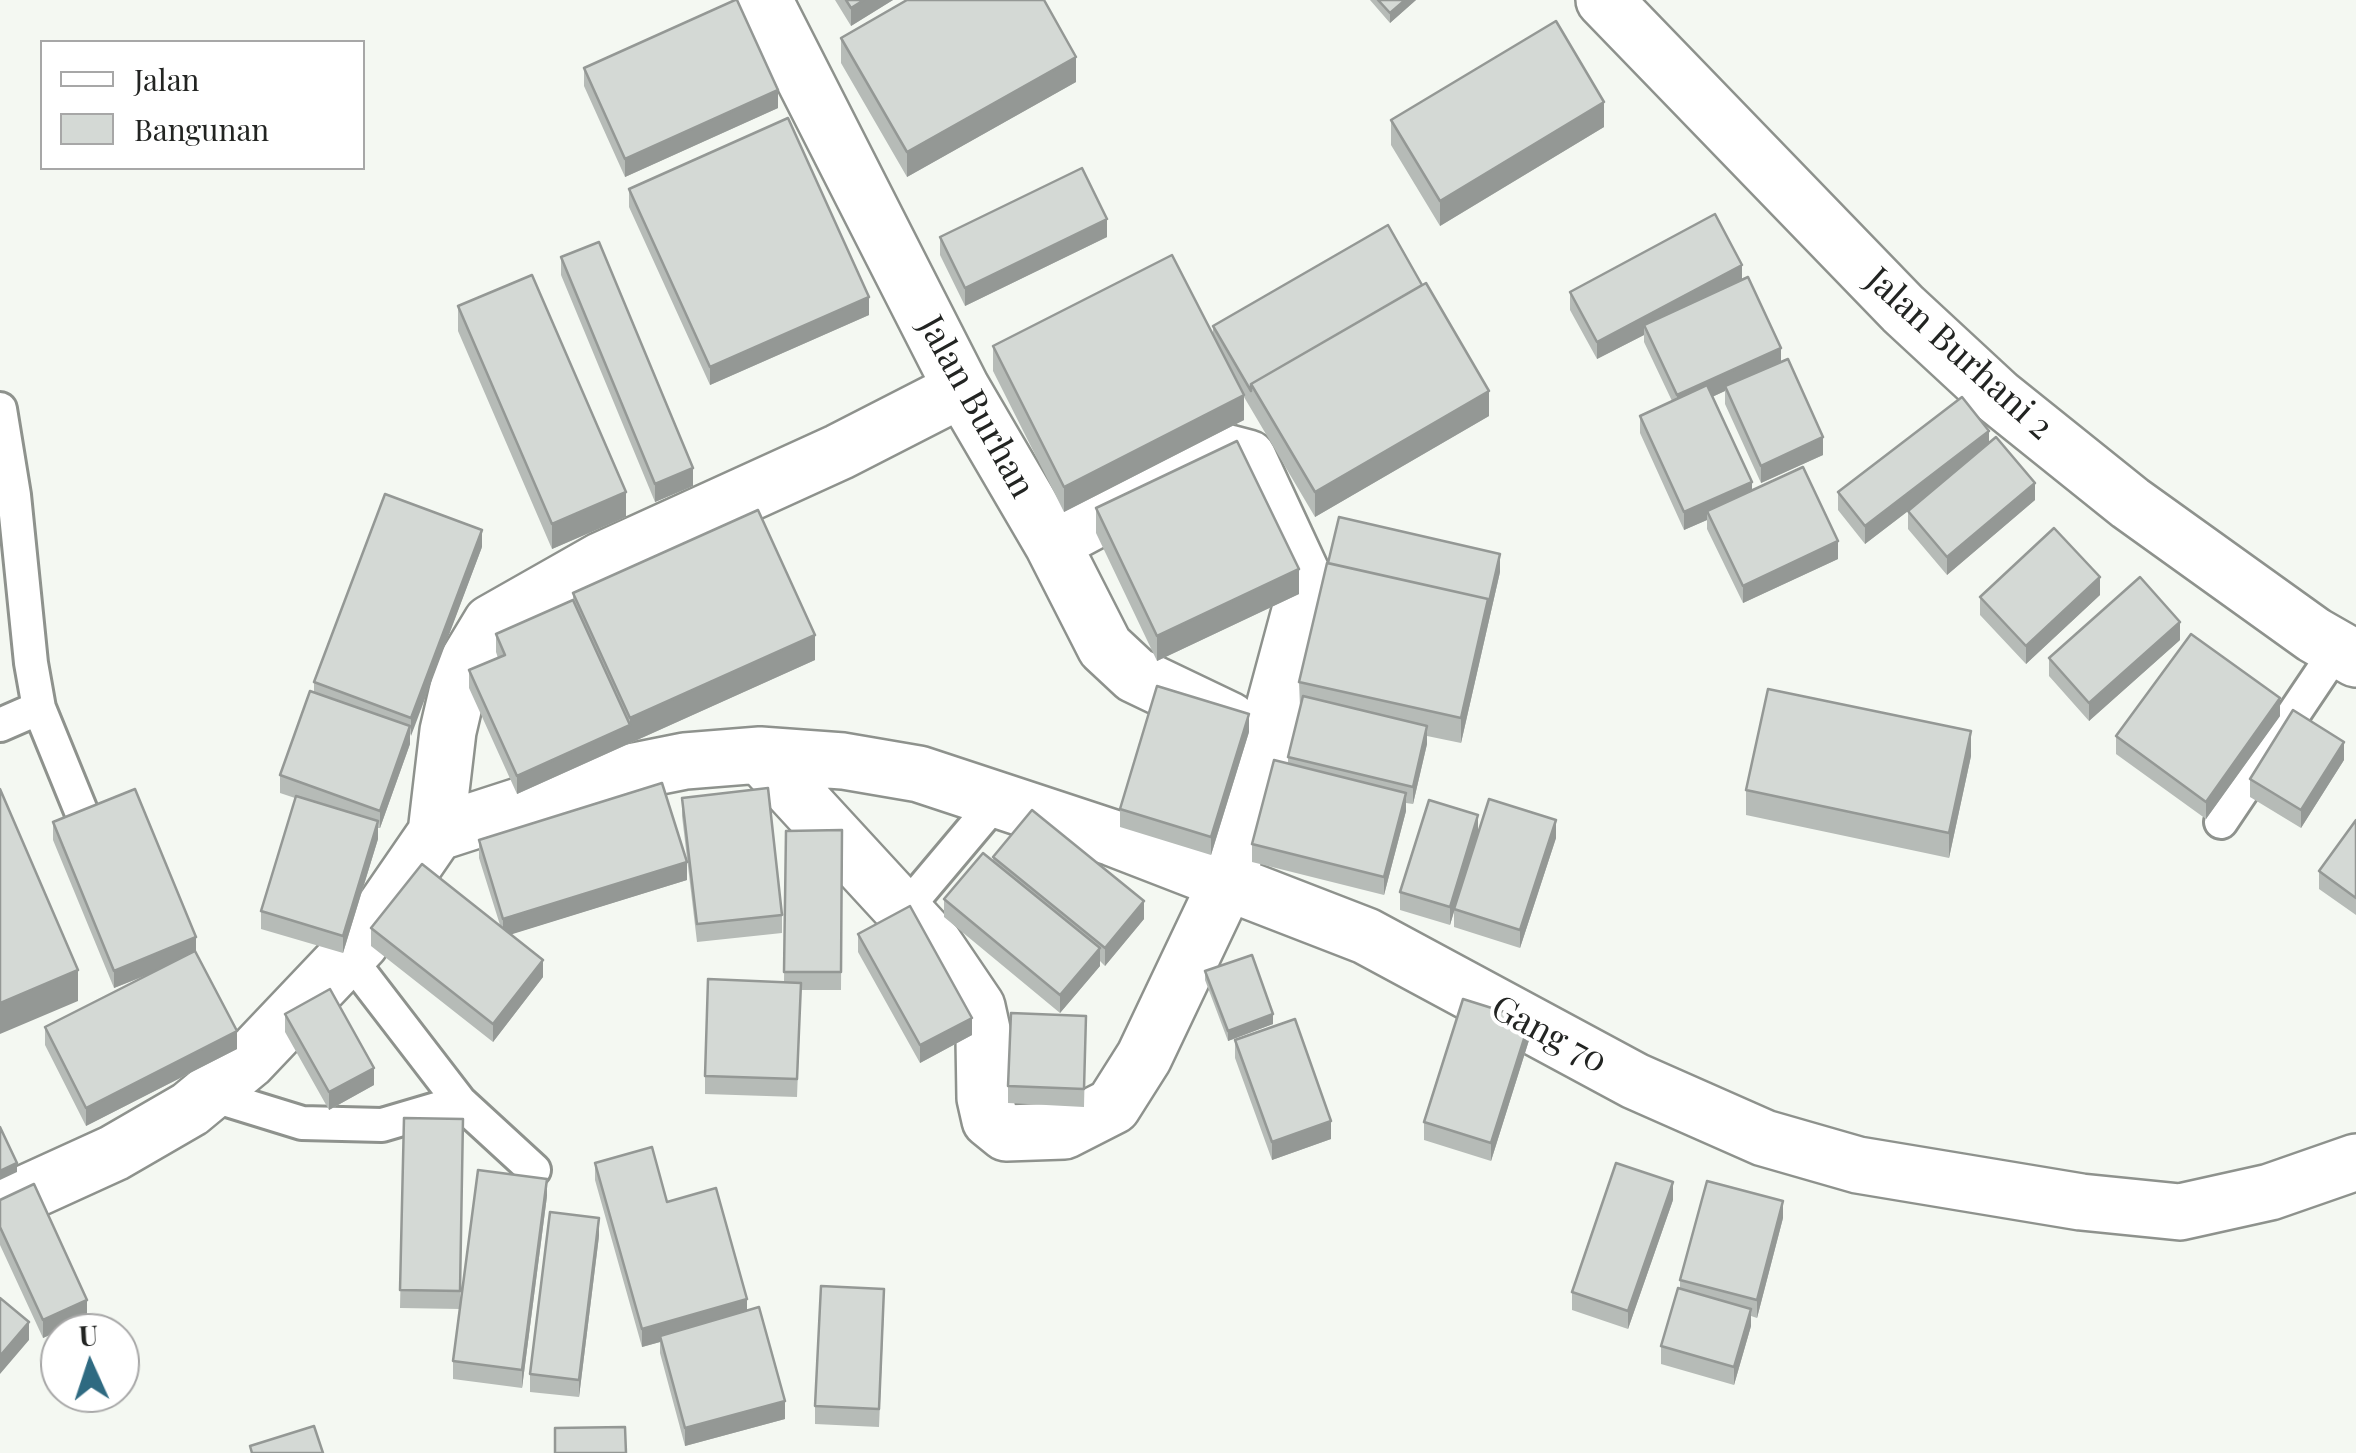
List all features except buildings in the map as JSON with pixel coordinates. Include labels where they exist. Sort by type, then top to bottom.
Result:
[{"type":"street","name":"Jalan Burhan","points":[[764,0],[962,388],[1052,542],[1105,647],[1135,675],[1266,737]]},
{"type":"street","name":"Jalan Burhani 2","points":[[1604,0],[1903,309],[1998,397],[2130,503],[2314,635],[2347,654]]},
{"type":"street","points":[[0,1204],[114,1154],[208,1094],[248,1061],[346,955],[398,892],[436,833],[448,731],[462,670],[491,623],[602,560],[839,452],[962,388]]},
{"type":"street","points":[[760,755],[934,946],[977,1007],[984,1039],[984,1098],[990,1120],[1006,1133],[1064,1131],[1113,1106],[1144,1056],[1226,882],[1306,584],[1248,458],[1229,453],[1211,458],[1052,542]]},
{"type":"street","name":"Gang 70","points":[[436,833],[614,775],[685,761],[760,755],[843,761],[919,774],[999,798],[1366,936],[1635,1081],[1764,1138],[1858,1165],[2081,1202],[2180,1212],[2270,1192],[2356,1162]]},
{"type":"lane","points":[[0,410],[13,620],[39,708],[83,816]]},
{"type":"lane","points":[[2221,822],[2347,654]]},
{"type":"lane","points":[[0,725],[39,708]]},
{"type":"lane","points":[[903,912],[999,798]]},
{"type":"lane","points":[[346,955],[460,1102],[534,1170]]},
{"type":"lane","points":[[208,1094],[302,1123],[382,1125],[460,1102]]}]
